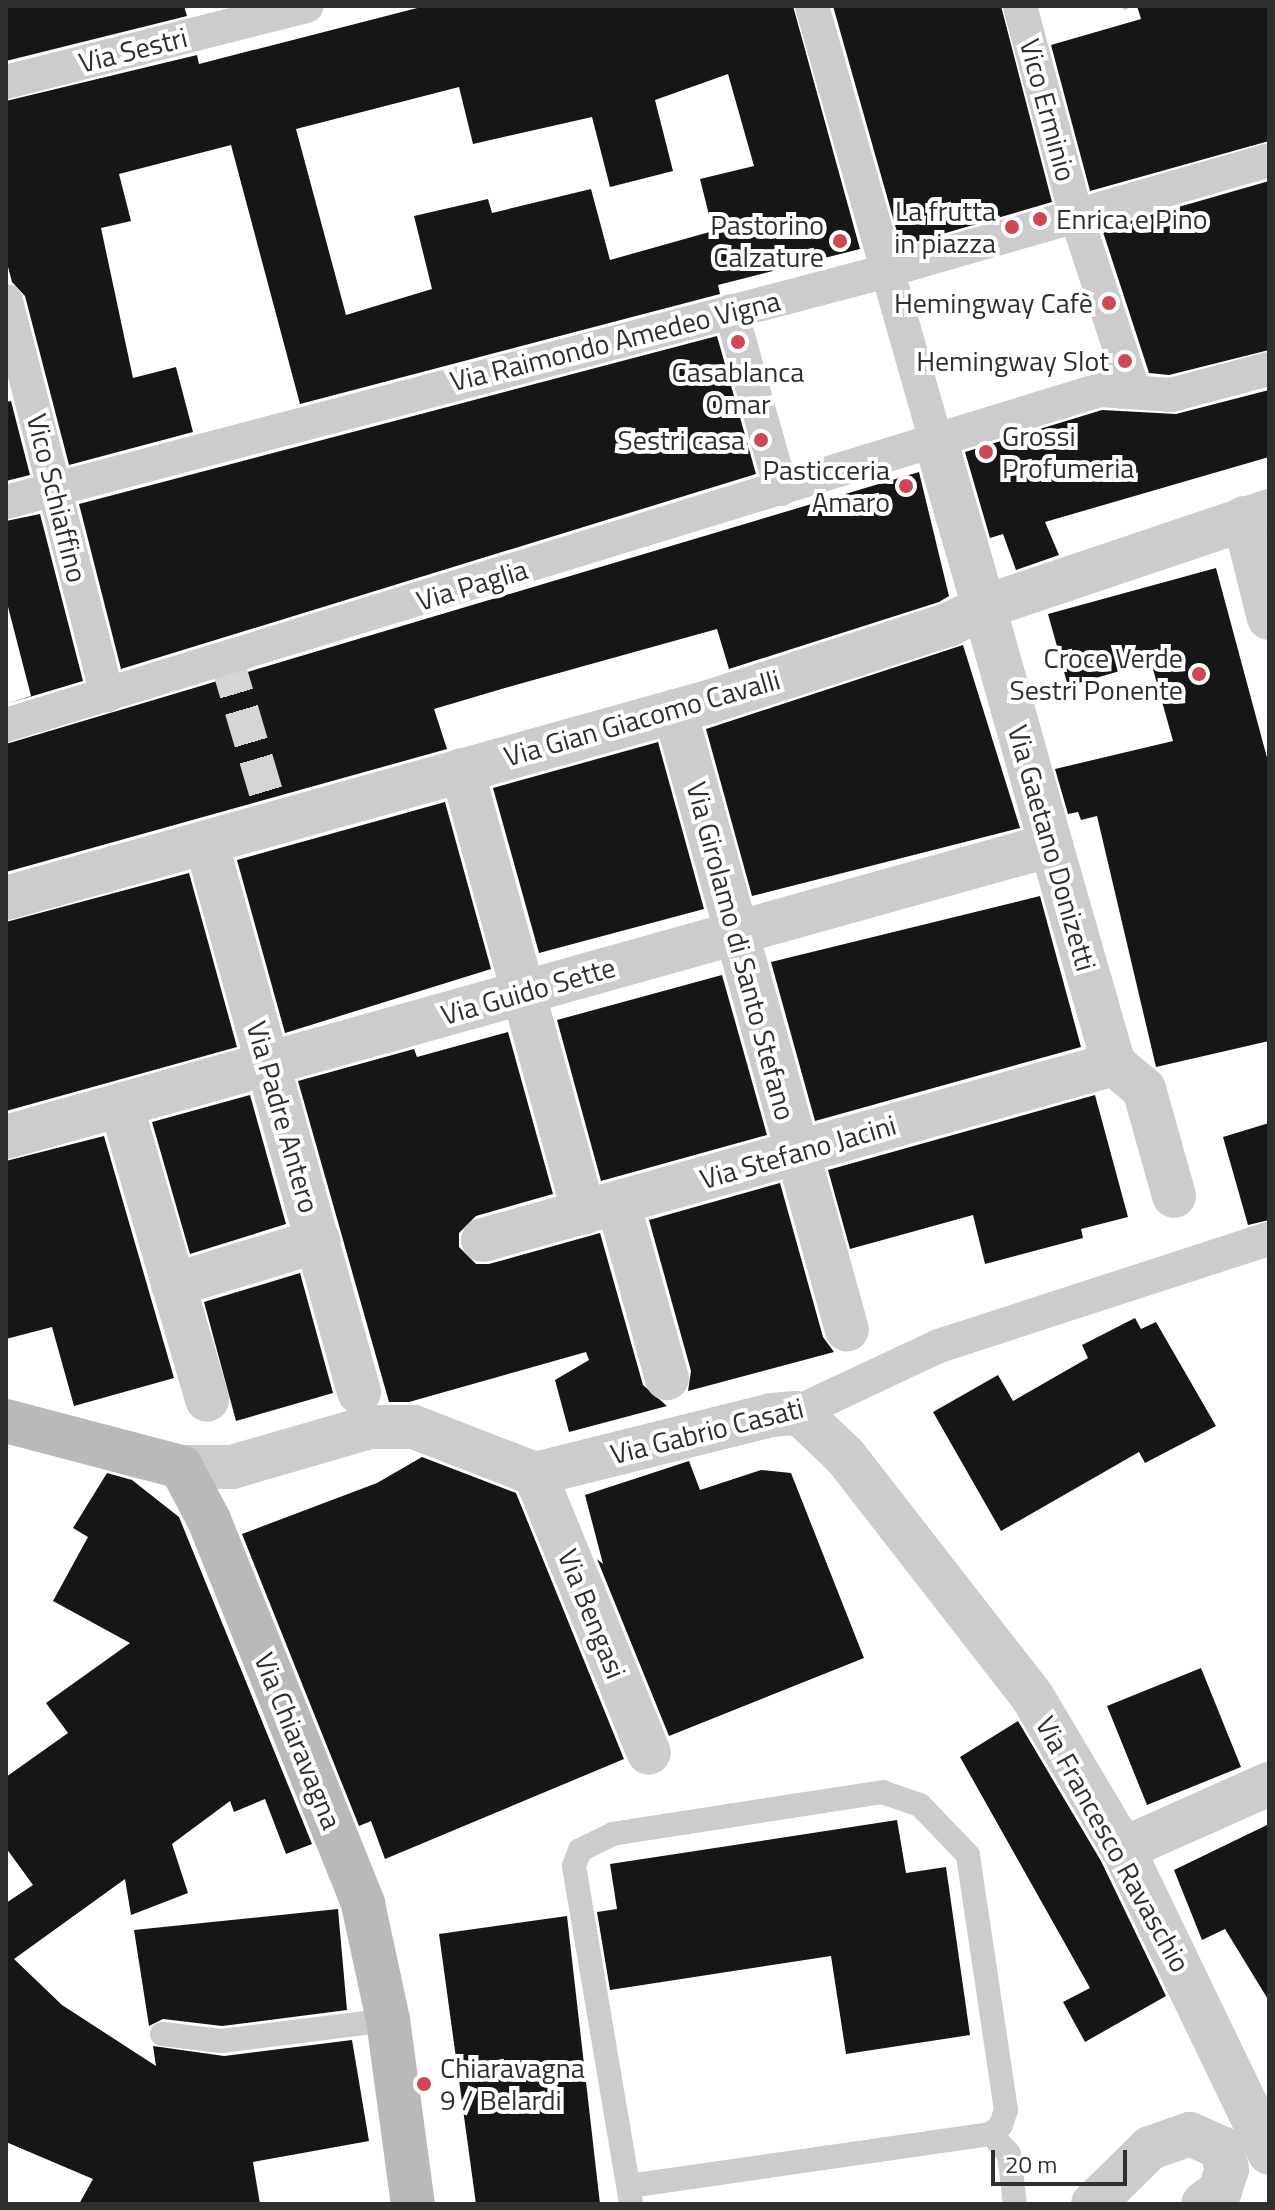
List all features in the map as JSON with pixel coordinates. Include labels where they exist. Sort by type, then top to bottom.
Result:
[{"type":"main road","points":[[6,1421],[181,1467]]},
{"type":"main road","name":"Via Chiaravagna","points":[[181,1467],[209,1520],[363,1904],[388,2020],[413,2204]]},
{"type":"street","name":"Via Sestri","points":[[6,82],[193,20],[307,6]]},
{"type":"street","points":[[812,6],[936,442]]},
{"type":"street","name":"Vico Erminio","points":[[1020,6],[1076,215],[1134,392]]},
{"type":"street","name":"Via Raimondo Amedeo Vigna","points":[[6,502],[55,486],[886,271],[1269,160]]},
{"type":"street","name":"Vico Schiaffino","points":[[6,301],[107,695]]},
{"type":"street","points":[[731,311],[781,489]]},
{"type":"street","name":"Via Paglia","points":[[6,725],[1100,390],[1171,395],[1269,369]]},
{"type":"street","name":"Via Gaetano Donizetti","points":[[936,442],[1114,1064]]},
{"type":"street","points":[[1256,515],[1269,618]]},
{"type":"street","name":"Via Gian Giacomo Cavalli","points":[[6,898],[675,711],[948,625],[984,607],[1256,515]]},
{"type":"street","name":"Via Girolamo di Santo Stefano","points":[[675,711],[847,1330]]},
{"type":"street","points":[[462,770],[523,993],[667,1378]]},
{"type":"street","name":"Via Padre Antero","points":[[206,842],[359,1392]]},
{"type":"street","name":"Via Guido Sette","points":[[6,1137],[1051,845]]},
{"type":"street","points":[[1114,1064],[1144,1089],[1174,1196]]},
{"type":"street","name":"Via Stefano Jacini","points":[[483,1240],[1114,1064]]},
{"type":"street","points":[[121,1105],[207,1400]]},
{"type":"street","name":"Via Gabrio Casati","points":[[535,1474],[796,1413],[939,1346],[1269,1239]]},
{"type":"street","points":[[173,1285],[318,1241]]},
{"type":"street","name":"Via Francesco Ravaschio","points":[[796,1413],[845,1456],[1032,1696],[1123,1849],[1269,2153]]},
{"type":"street","points":[[181,1467],[232,1467],[370,1427],[414,1427],[535,1474]]},
{"type":"street","name":"Via Bengasi","points":[[535,1474],[649,1753]]},
{"type":"street","points":[[1123,1849],[1269,1784]]},
{"type":"street","points":[[1093,2204],[1150,2148],[1190,2134],[1221,2148],[1227,2169],[1220,2191],[1203,2204]]},
{"type":"lane","points":[[883,1792],[920,1805],[968,1855],[1006,2110],[991,2134],[630,2195],[574,1866],[580,1850],[613,1834],[883,1792]]},
{"type":"lane","points":[[162,2034],[222,2041],[388,2020]]},
{"type":"lane","points":[[991,2134],[1009,2154],[1015,2204]]},
{"type":"building","points":[[6,6],[184,6],[187,16],[6,61]]},
{"type":"building","points":[[425,6],[793,6],[860,249],[718,285],[720,294],[300,404],[231,145],[119,174],[131,221],[101,228],[133,378],[176,367],[193,432],[69,465],[25,296],[12,282],[6,259],[6,101],[197,55],[199,64]],"holes":[[[728,74],[754,166],[700,179],[713,231],[610,260],[591,189],[492,213],[488,199],[414,216],[432,289],[346,315],[296,129],[459,87],[473,144],[592,117],[610,187],[673,171],[655,100]]]},
{"type":"building","points":[[833,6],[1001,6],[1052,202],[901,246]]},
{"type":"building","points":[[1137,6],[1269,6],[1269,141],[1090,191],[1051,45],[1141,19]]},
{"type":"building","points":[[1269,181],[1269,350],[1169,375],[1149,373],[1102,229]]},
{"type":"building","points":[[717,336],[756,474],[121,669],[79,504]]},
{"type":"building","points":[[1269,390],[1269,457],[1045,522],[1059,555],[1016,570],[1003,534],[990,538],[965,452],[1102,410],[1176,414]]},
{"type":"building","points":[[11,401],[30,475],[6,481],[6,402]]},
{"type":"building","points":[[919,472],[949,596],[939,602],[729,669],[717,629],[512,686],[434,709],[447,749],[6,872],[6,744]]},
{"type":"building","points":[[40,514],[83,681],[6,704],[31,696],[6,599],[6,521]]},
{"type":"building","points":[[1216,568],[1269,765],[1269,1041],[1156,1067],[1097,816],[1081,820],[1078,812],[1068,814],[1055,769],[1173,741],[1151,662],[1068,686],[1048,614]]},
{"type":"building","points":[[963,645],[1020,828],[752,896],[706,729]]},
{"type":"building","points":[[658,742],[704,909],[539,953],[493,788]]},
{"type":"building","points":[[445,802],[491,969],[285,1033],[237,860]]},
{"type":"building","points":[[189,873],[237,1047],[6,1111],[6,922]]},
{"type":"building","points":[[1040,896],[1081,1047],[815,1121],[771,962]]},
{"type":"building","points":[[722,975],[767,1135],[601,1181],[557,1020]]},
{"type":"building","points":[[508,1032],[553,1194],[476,1216],[459,1233],[459,1247],[476,1264],[489,1264],[600,1233],[643,1385],[667,1406],[569,1432],[555,1380],[589,1360],[586,1352],[409,1402],[389,1402],[298,1081],[414,1049],[417,1057]]},
{"type":"building","points":[[250,1095],[286,1224],[190,1254],[152,1122]]},
{"type":"building","points":[[1095,1095],[1128,1217],[1081,1229],[1083,1238],[985,1264],[973,1215],[850,1249],[828,1170]]},
{"type":"building","points":[[1269,1123],[1269,1220],[1248,1225],[1223,1137]]},
{"type":"building","points":[[104,1136],[174,1378],[74,1406],[52,1327],[6,1339],[6,1161]]},
{"type":"building","points":[[780,1183],[823,1337],[834,1352],[688,1391],[691,1371],[649,1220]]},
{"type":"building","points":[[300,1273],[333,1393],[236,1421],[204,1302]]},
{"type":"building","points":[[1135,1318],[1141,1329],[1156,1322],[1216,1426],[1145,1463],[1139,1452],[1001,1531],[933,1412],[998,1375],[1013,1401],[1088,1358],[1082,1345]]},
{"type":"building","points":[[422,1457],[516,1493],[624,1759],[385,1859],[371,1821],[359,1826],[242,1534],[377,1483]]},
{"type":"building","points":[[689,1461],[700,1490],[761,1470],[791,1473],[864,1658],[669,1736],[597,1559],[603,1564],[585,1495]]},
{"type":"building","points":[[107,1473],[132,1480],[179,1517],[312,1844],[286,1854],[265,1799],[234,1812],[230,1801],[172,1844],[188,1893],[131,1915],[125,1879],[14,1959],[62,2005],[156,2066],[153,2046],[224,2056],[352,2040],[369,2141],[253,2162],[260,2204],[79,2204],[93,2179],[6,2142],[6,1903],[33,1885],[6,1848],[6,1777],[68,1733],[46,1703],[130,1643],[53,1601],[88,1537],[73,1528]]},
{"type":"building","points":[[1201,1668],[1241,1767],[1147,1805],[1107,1706]]},
{"type":"building","points":[[1018,1721],[1101,1861],[1166,1996],[1085,2042],[1063,2002],[1090,1988],[960,1757]]},
{"type":"building","points":[[897,1820],[906,1873],[946,1867],[970,2035],[846,2054],[831,1956],[610,1990],[597,1912],[617,1909],[610,1864]]},
{"type":"building","points":[[1269,1824],[1269,2001],[1225,1929],[1202,1940],[1174,1870]]},
{"type":"building","points":[[338,1909],[347,2010],[222,2026],[163,2019],[149,2026],[134,1930]]},
{"type":"building","points":[[567,1916],[600,2204],[476,2204],[439,1934]]},
{"type":"tunnel","points":[[227,661],[275,823]]},
{"type":"place","name":"Enrica e Pino","points":[[1040,219]]},
{"type":"place","name":"La frutta in piazza","points":[[1012,227]]},
{"type":"place","name":"Pastorino Calzature","points":[[840,241]]},
{"type":"place","name":"Hemingway Cafè","points":[[1109,303]]},
{"type":"place","name":"Casablanca Omar","points":[[738,342]]},
{"type":"place","name":"Hemingway Slot","points":[[1125,361]]},
{"type":"place","name":"Sestri casa","points":[[761,440]]},
{"type":"place","name":"Grossi Profumeria","points":[[986,452]]},
{"type":"place","name":"Pasticceria Amaro","points":[[906,486]]},
{"type":"place","name":"Croce Verde Sestri Ponente","points":[[1199,674]]},
{"type":"place","name":"Chiaravagna 9 / Belardi","points":[[424,2084]]}]
